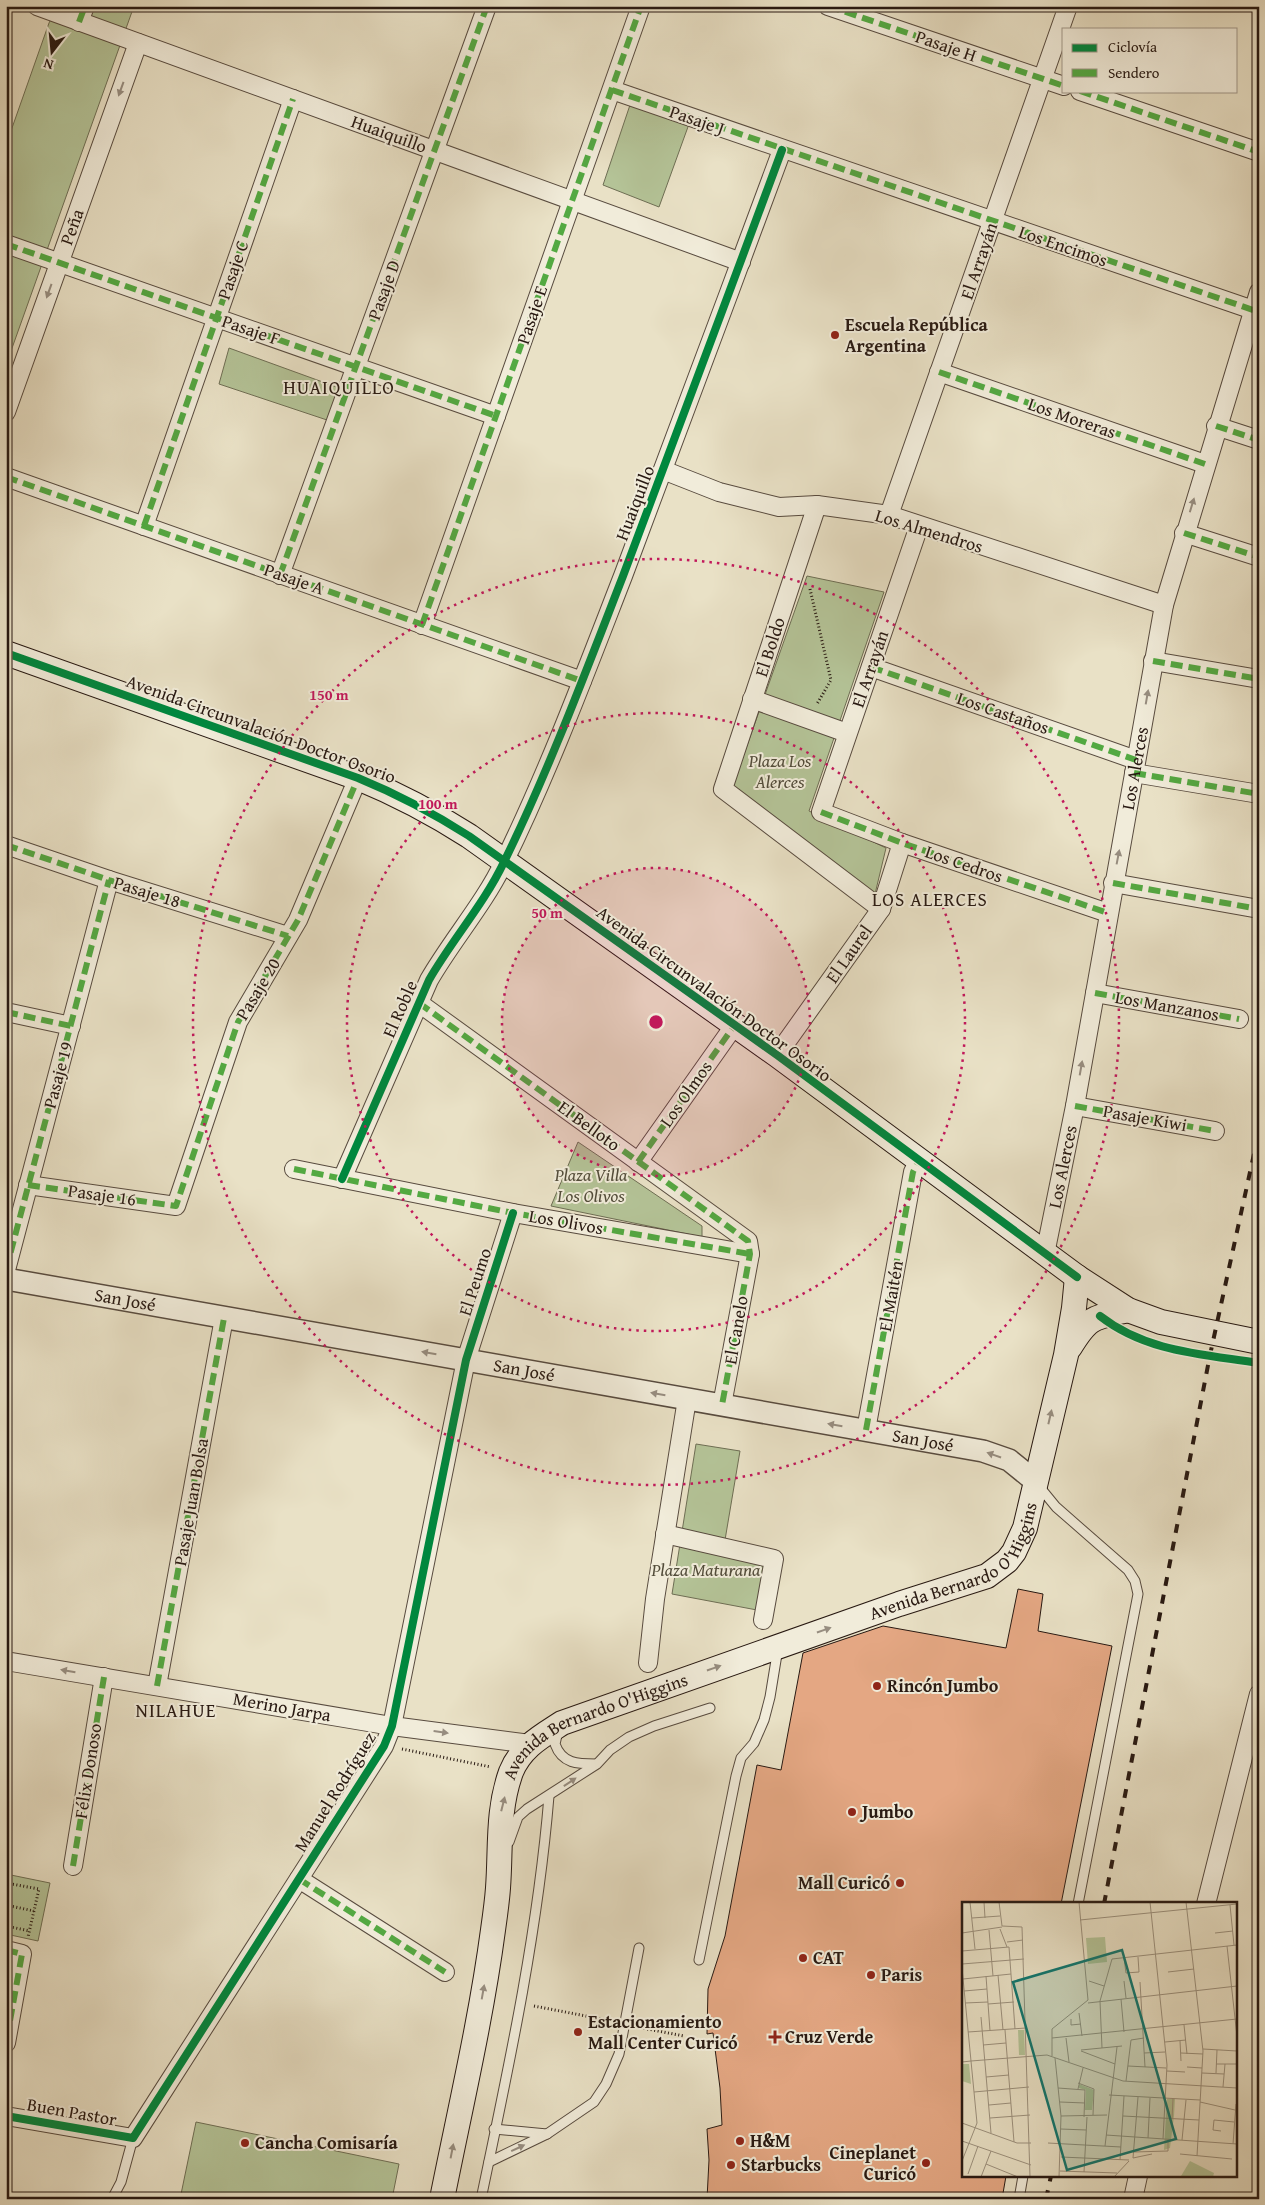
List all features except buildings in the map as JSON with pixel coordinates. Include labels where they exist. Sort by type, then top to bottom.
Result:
[{"type":"main road","name":"Avenida Circunvalación Doctor Osorio","points":[[6,653],[358,778],[394,792],[422,807],[504,862],[777,1055],[918,1162],[1077,1277],[1128,1310],[1161,1322],[1259,1342]]},
{"type":"main road","points":[[1035,1481],[1066,1355],[1077,1277]]},
{"type":"main road","points":[[1066,1355],[1083,1327],[1092,1318],[1128,1310]]},
{"type":"main road","name":"Avenida Bernardo O'Higgins","points":[[442,2199],[483,1995],[498,1888],[498,1837],[501,1811],[512,1772],[520,1755],[530,1744],[562,1723],[898,1604],[974,1581],[998,1569],[1019,1543],[1025,1528],[1035,1481]]},
{"type":"street","name":"Huaiquillo","points":[[37,6],[82,14],[138,43],[741,262]]},
{"type":"street","name":"Pasaje D","points":[[280,575],[488,6]]},
{"type":"street","name":"Pasaje E","points":[[422,625],[641,6]]},
{"type":"street","name":"Pasaje H","points":[[828,6],[1062,85]]},
{"type":"street","name":"El Arrayán","points":[[889,515],[1068,6]]},
{"type":"street","name":"Peña","points":[[6,412],[138,43]]},
{"type":"street","name":"Pasaje J","points":[[612,90],[782,150]]},
{"type":"street","points":[[1083,92],[1259,152]]},
{"type":"street","name":"Pasaje C","points":[[144,526],[293,99]]},
{"type":"street","name":"Huaiquillo","points":[[504,862],[582,681],[782,150]]},
{"type":"street","name":"Los Encimos","points":[[782,150],[1256,311]]},
{"type":"street","name":"Pasaje F","points":[[6,244],[496,416]]},
{"type":"street","name":"Los Alerces","points":[[1045,1254],[1075,1106],[1113,883],[1164,605],[1216,426],[1256,311],[1259,292]]},
{"type":"street","name":"Los Moreras","points":[[940,372],[1205,464]]},
{"type":"street","points":[[1216,426],[1259,440]]},
{"type":"street","name":"Los Almendros","points":[[663,470],[719,492],[779,508],[817,505],[889,515],[1164,605]]},
{"type":"street","name":"Pasaje A","points":[[6,478],[582,681]]},
{"type":"street","name":"El Boldo","points":[[817,505],[722,789],[881,909]]},
{"type":"street","name":"El Arrayán","points":[[822,812],[847,733],[919,526]]},
{"type":"street","points":[[1184,533],[1259,557]]},
{"type":"street","points":[[1154,661],[1259,679]]},
{"type":"street","name":"Los Castaños","points":[[871,667],[1135,766],[1259,794]]},
{"type":"street","points":[[752,699],[847,733]]},
{"type":"street","name":"Pasaje 20","points":[[176,1206],[232,1035],[249,1001],[298,920],[358,778]]},
{"type":"street","name":"Los Cedros","points":[[822,812],[902,843],[1108,913]]},
{"type":"street","name":"El Laurel","points":[[777,1055],[881,909],[902,843]]},
{"type":"street","name":"Pasaje 18","points":[[6,845],[109,880],[288,936]]},
{"type":"street","name":"El Roble","points":[[342,1179],[419,1004],[442,958],[471,919],[504,862]]},
{"type":"street","name":"Pasaje 19","points":[[6,1270],[109,880]]},
{"type":"street","points":[[1113,883],[1259,909]]},
{"type":"street","name":"Los Manzanos","points":[[1095,993],[1238,1019]]},
{"type":"street","name":"El Belloto","points":[[419,1004],[748,1242],[750,1254]]},
{"type":"street","points":[[6,1012],[70,1026]]},
{"type":"street","name":"Los Olmos","points":[[638,1162],[734,1026]]},
{"type":"street","name":"Pasaje Kiwi","points":[[1075,1106],[1215,1131]]},
{"type":"street","name":"El Maitén","points":[[866,1430],[913,1172],[918,1162]]},
{"type":"street","name":"Los Olivos","points":[[294,1169],[513,1213],[750,1254]]},
{"type":"street","name":"Pasaje 16","points":[[28,1185],[176,1206]]},
{"type":"street","name":"El Peumo","points":[[466,1360],[513,1213]]},
{"type":"street","name":"El Canelo","points":[[722,1405],[750,1254]]},
{"type":"street","name":"San José","points":[[6,1279],[983,1451],[1009,1460],[1035,1481]]},
{"type":"street","name":"Pasaje Juan Bolsa","points":[[157,1686],[224,1318]]},
{"type":"street","name":"Manuel Rodríguez","points":[[133,2138],[384,1746],[392,1726],[466,1360]]},
{"type":"street","points":[[648,1664],[655,1599],[687,1399]]},
{"type":"street","points":[[666,1534],[774,1559],[762,1620]]},
{"type":"street","name":"Merino Jarpa","points":[[6,1661],[392,1726],[530,1744]]},
{"type":"street","name":"Félix Donoso","points":[[72,1866],[104,1677]]},
{"type":"street","points":[[1207,1902],[1259,1694]]},
{"type":"street","points":[[299,1879],[445,1972]]},
{"type":"street","points":[[6,2043],[14,1952]]},
{"type":"street","name":"Buen Pastor","points":[[6,2116],[133,2138]]},
{"type":"street","points":[[1133,2199],[1138,2178]]},
{"type":"lane","points":[[1035,1481],[1056,1507],[1128,1570],[1135,1581],[1138,1594],[1078,1902]]},
{"type":"lane","points":[[699,1960],[736,1776],[741,1758],[754,1743],[764,1720],[770,1697],[778,1646]]},
{"type":"lane","points":[[498,1888],[511,1834],[518,1817],[597,1764],[610,1750],[629,1737],[654,1726],[710,1708]]},
{"type":"lane","points":[[562,1723],[555,1744],[564,1759],[572,1762],[597,1764]]},
{"type":"lane","points":[[481,2199],[519,2002],[540,1878],[549,1796]]},
{"type":"lane","points":[[489,2162],[547,2134],[594,2102],[606,2084],[619,2054],[639,1948]]},
{"type":"lane","points":[[494,2129],[547,2134]]},
{"type":"lane","points":[[112,2199],[121,2182],[133,2138]]},
{"type":"lane","points":[[1019,2199],[1023,2178]]},
{"type":"path","points":[[797,566],[807,576],[831,680],[808,718]]},
{"type":"path","points":[[384,1746],[512,1772]]},
{"type":"path","points":[[6,1883],[38,1889],[30,1931],[14,1952]]},
{"type":"path","points":[[6,1905],[34,1911]]},
{"type":"path","points":[[6,1926],[30,1931]]},
{"type":"path","points":[[519,2002],[684,2036]]},
{"type":"green space","points":[[58,6],[134,6],[6,365],[6,145],[49,23]]},
{"type":"green space","points":[[631,102],[689,124],[659,207],[603,185]]},
{"type":"green space","points":[[229,348],[353,393],[342,425],[219,384]]},
{"type":"green space","name":"Plaza Los Alerces","points":[[807,576],[884,592],[809,811],[886,848],[875,894],[732,788]]},
{"type":"green space","name":"Plaza Villa Los Olivos","points":[[578,1142],[702,1226],[702,1237],[551,1206]]},
{"type":"green space","name":"Plaza Maturana","points":[[696,1444],[740,1451],[724,1546],[767,1556],[757,1610],[672,1594]]},
{"type":"green space","points":[[6,1874],[50,1883],[38,1941],[6,1934]]},
{"type":"green space","name":"Cancha Comisaría","points":[[196,2122],[399,2164],[392,2199],[180,2199]]},
{"type":"railway","points":[[1104,1902],[1210,1355],[1259,1131]]},
{"type":"railway","points":[[1046,2199],[1051,2178]]},
{"type":"marked path","points":[[79,22],[85,6]]},
{"type":"marked path","points":[[280,575],[487,6]]},
{"type":"marked path","points":[[422,625],[641,6]]},
{"type":"marked path","points":[[828,6],[1062,85]]},
{"type":"marked path","points":[[612,90],[1259,312]]},
{"type":"marked path","points":[[1083,92],[1259,152]]},
{"type":"marked path","points":[[144,526],[293,99]]},
{"type":"marked path","points":[[6,244],[496,416]]},
{"type":"marked path","points":[[939,372],[1205,464]]},
{"type":"marked path","points":[[1216,426],[1259,440]]},
{"type":"marked path","points":[[6,477],[582,681]]},
{"type":"marked path","points":[[1184,533],[1259,557]]},
{"type":"marked path","points":[[1153,661],[1259,679]]},
{"type":"marked path","points":[[871,667],[1136,760]]},
{"type":"marked path","points":[[1134,773],[1259,794]]},
{"type":"marked path","points":[[28,1185],[176,1206],[238,1022],[298,920],[358,778]]},
{"type":"marked path","points":[[821,812],[902,843],[1108,913]]},
{"type":"marked path","points":[[6,845],[109,880],[288,936]]},
{"type":"marked path","points":[[6,1270],[109,880]]},
{"type":"marked path","points":[[1113,883],[1259,909]]},
{"type":"marked path","points":[[1095,993],[1239,1019]]},
{"type":"marked path","points":[[419,1003],[748,1241],[750,1254],[722,1405]]},
{"type":"marked path","points":[[6,1012],[71,1026]]},
{"type":"marked path","points":[[638,1162],[734,1026]]},
{"type":"marked path","points":[[1075,1106],[1215,1131]]},
{"type":"marked path","points":[[866,1430],[913,1172],[918,1162]]},
{"type":"marked path","points":[[294,1169],[513,1213],[750,1254]]},
{"type":"marked path","points":[[157,1686],[224,1318]]},
{"type":"marked path","points":[[73,1866],[104,1677]]},
{"type":"marked path","points":[[299,1879],[445,1972]]},
{"type":"marked path","points":[[6,1950],[22,1954],[6,2043]]},
{"type":"cycle path","points":[[342,1179],[429,980],[496,877],[521,827],[552,756],[643,523],[782,150]]},
{"type":"cycle path","points":[[6,653],[358,778],[401,797],[442,819],[469,836],[777,1055],[1077,1277]]},
{"type":"cycle path","points":[[6,2116],[133,2138],[384,1746],[392,1726],[466,1360],[513,1213]]},
{"type":"cycle path","points":[[1100,1316],[1136,1337],[1175,1350],[1259,1363]]},
{"type":"place","name":"Escuela República Argentina","points":[[835,335]]},
{"type":"place","name":"Rincón Jumbo","points":[[877,1686]]},
{"type":"place","name":"Jumbo","points":[[852,1812]]},
{"type":"place","name":"Mall Curicó","points":[[900,1883]]},
{"type":"place","name":"CAT","points":[[803,1958]]},
{"type":"place","name":"Paris","points":[[871,1975]]},
{"type":"place","name":"Estacionamiento Mall Center Curicó","points":[[578,2032]]},
{"type":"place","name":"Cruz Verde","points":[[775,2037]]},
{"type":"place","name":"H&M","points":[[740,2141]]},
{"type":"place","name":"Cancha Comisaría","points":[[245,2143]]},
{"type":"place","name":"Cineplanet Curicó","points":[[926,2163]]},
{"type":"place","name":"Starbucks","points":[[731,2165]]},
{"type":"district","name":"HUAIQUILLO","points":[[339,387]]},
{"type":"district","name":"LOS ALERCES","points":[[930,899]]},
{"type":"district","name":"NILAHUE","points":[[176,1710]]}]
